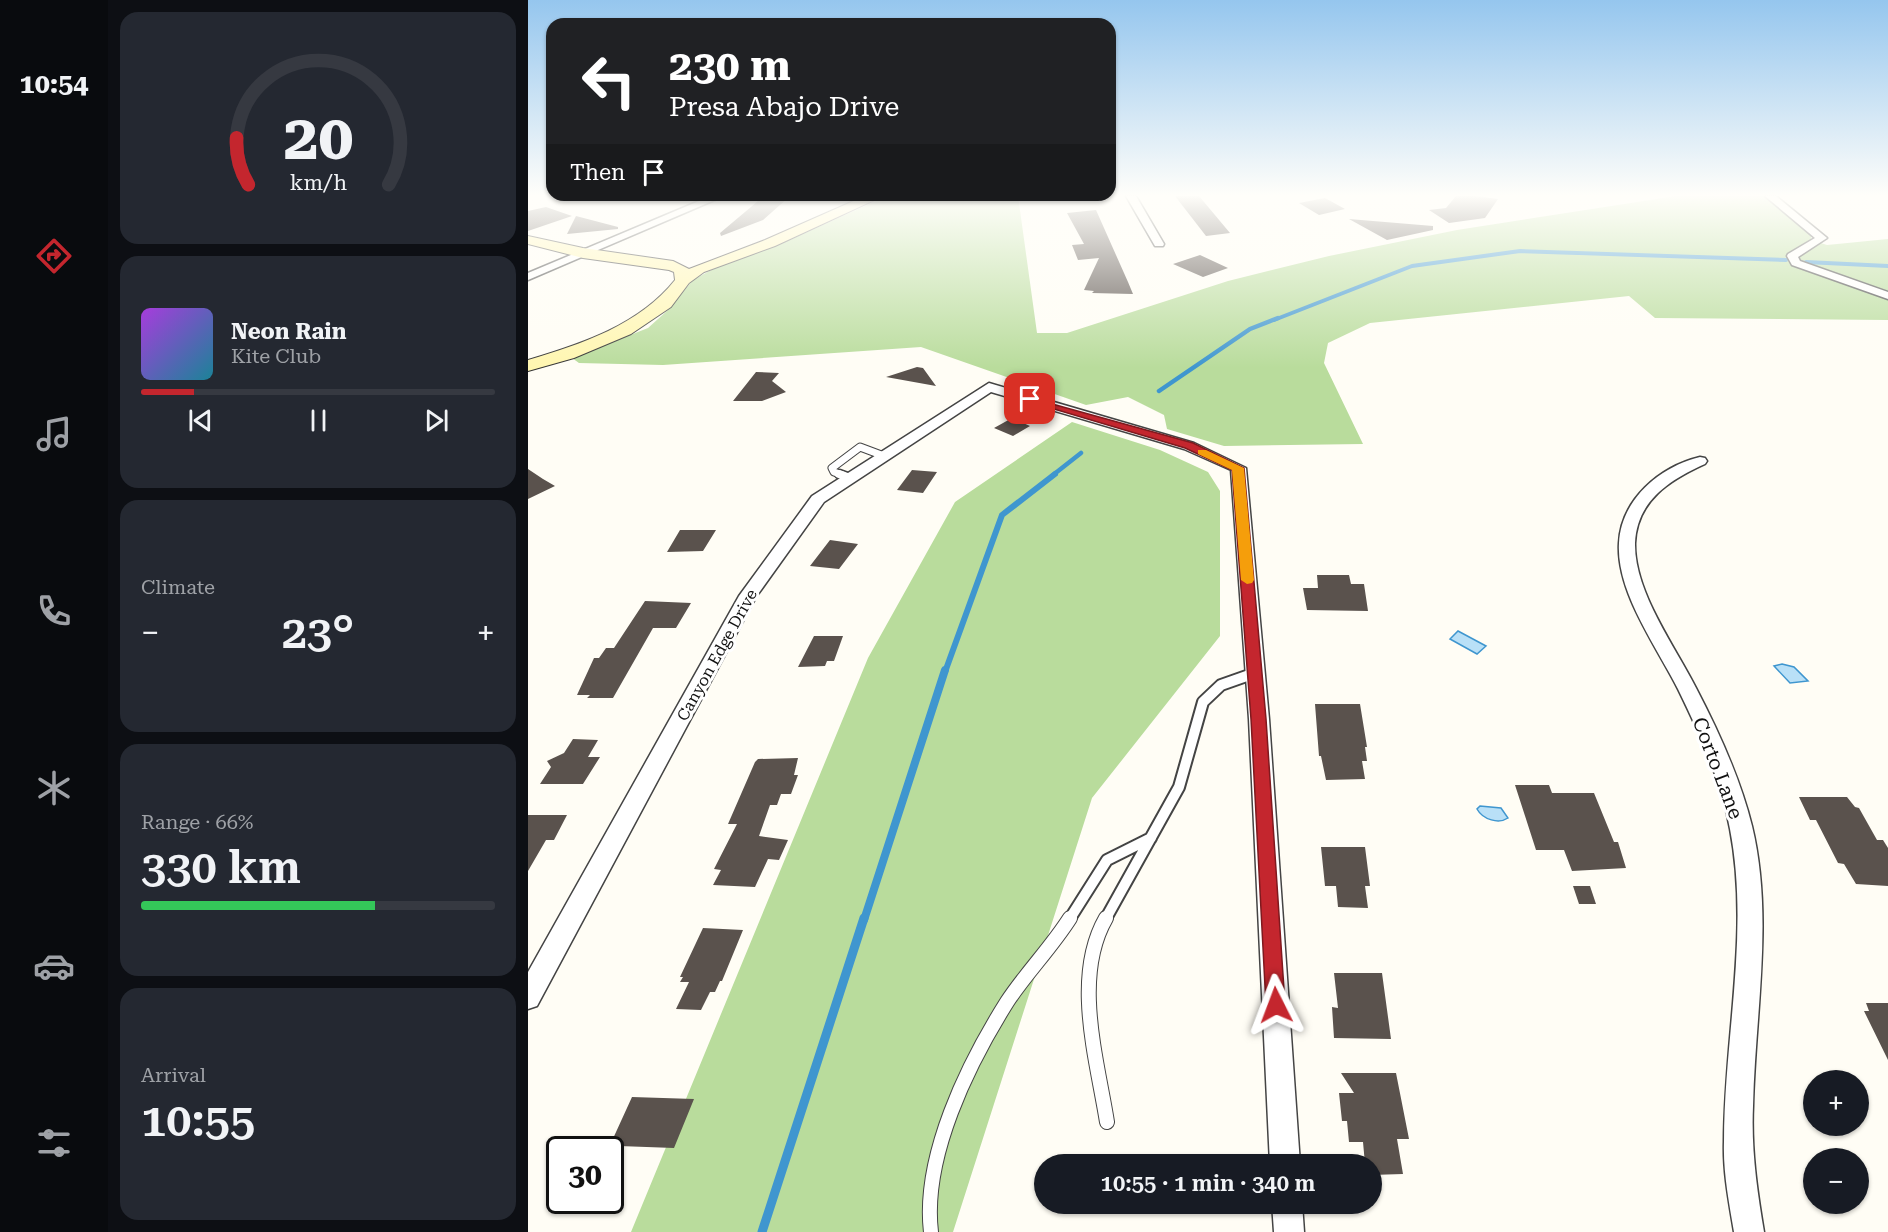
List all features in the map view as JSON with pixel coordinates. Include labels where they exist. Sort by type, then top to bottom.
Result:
[{"type":"street","points":[[528,277],[582,253]]},
{"type":"street","points":[[586,253],[673,266],[682,270],[683,280]]},
{"type":"street","points":[[528,366],[568,354],[625,330],[665,303],[683,280],[699,269],[741,253]]},
{"type":"street","points":[[1796,253],[1792,256],[1796,263],[1888,296]]},
{"type":"street","name":"Canyon Edge Drive","points":[[528,997],[748,596],[818,500],[988,387],[1189,446],[1238,468],[1255,673]]},
{"type":"street","name":"Corto Lane","points":[[1700,461],[1664,479],[1643,498],[1634,511],[1625,543],[1628,567],[1635,589],[1714,746],[1730,789],[1745,853],[1750,918],[1738,1142],[1749,1232]]},
{"type":"street","points":[[1255,673],[1284,1154]]},
{"type":"street","points":[[1288,1214],[1289,1232]]},
{"type":"lane","points":[[1107,1122],[1090,998],[1090,960],[1096,935],[1179,787],[1203,702],[1221,685],[1255,673]]},
{"type":"lane","points":[[931,1232],[928,1208],[939,1148],[968,1074],[1008,1001],[1052,946],[1107,860],[1151,838]]},
{"type":"green space","points":[[753,253],[1026,253],[1037,333],[1067,333],[1228,281],[1341,253],[1888,253],[1888,320],[1655,318],[1629,296],[1370,323],[1328,343],[1324,363],[1363,444],[1224,446],[1167,429],[1164,415],[1128,397],[1086,405],[921,347],[663,365],[579,363],[572,358],[648,328],[668,310],[693,280],[722,264]]},
{"type":"green space","points":[[1072,422],[1160,450],[1208,472],[1220,491],[1220,636],[1092,798],[953,1232],[631,1232],[868,658],[955,502]]},
{"type":"water","points":[[1458,631],[1486,646],[1477,654],[1450,639]]},
{"type":"water","points":[[1782,664],[1794,667],[1808,681],[1790,683],[1774,666]]},
{"type":"water","points":[[1480,806],[1501,808],[1508,818],[1500,821],[1491,820],[1480,813],[1477,809]]},
{"type":"building","points":[[1075,253],[1115,253],[1133,294],[1092,293],[1094,291],[1084,290],[1099,258],[1078,260]]},
{"type":"building","points":[[1200,255],[1228,268],[1203,277],[1173,264]]},
{"type":"building","points":[[917,367],[923,368],[936,386],[886,377]]},
{"type":"building","points":[[756,372],[779,373],[772,381],[786,392],[762,401],[733,401]]},
{"type":"building","points":[[1012,418],[1030,426],[1013,436],[994,428]]},
{"type":"building","points":[[528,469],[543,479],[555,486],[528,499]]},
{"type":"building","points":[[912,470],[937,472],[923,493],[897,490]]},
{"type":"building","points":[[680,530],[716,530],[703,551],[667,552]]},
{"type":"building","points":[[830,540],[858,544],[839,569],[810,566]]},
{"type":"building","points":[[1317,575],[1349,575],[1351,584],[1364,584],[1368,611],[1307,610],[1303,588],[1318,588]]},
{"type":"building","points":[[645,601],[691,603],[676,628],[653,628],[613,698],[587,698],[590,695],[577,695],[594,658],[599,658],[606,648],[614,648]]},
{"type":"building","points":[[814,636],[843,636],[834,661],[827,661],[825,666],[798,667]]},
{"type":"building","points":[[1315,704],[1360,704],[1367,747],[1365,747],[1367,761],[1362,761],[1365,779],[1326,780],[1321,756],[1319,756]]},
{"type":"building","points":[[573,739],[598,740],[588,757],[600,757],[583,784],[540,784],[551,767],[547,761],[564,753]]},
{"type":"building","points":[[798,758],[794,775],[798,775],[791,794],[781,794],[777,805],[770,805],[759,836],[788,840],[779,860],[768,859],[755,887],[713,885],[721,870],[714,869],[737,824],[728,824],[755,762],[758,759]]},
{"type":"building","points":[[1515,785],[1549,785],[1552,793],[1594,793],[1614,842],[1618,842],[1626,868],[1572,871],[1564,850],[1536,850]]},
{"type":"building","points":[[1799,797],[1847,797],[1855,807],[1859,808],[1877,840],[1883,840],[1888,848],[1888,886],[1856,884],[1844,864],[1838,863],[1816,820],[1810,820]]},
{"type":"building","points":[[528,815],[567,815],[554,840],[546,840],[528,871]]},
{"type":"building","points":[[1321,847],[1365,847],[1370,886],[1365,886],[1368,908],[1338,907],[1336,886],[1325,886]]},
{"type":"building","points":[[1573,886],[1590,886],[1596,904],[1579,904]]},
{"type":"building","points":[[703,928],[743,930],[722,981],[715,992],[710,992],[701,1010],[676,1009],[689,982],[680,982],[683,977],[680,977]]},
{"type":"building","points":[[1334,973],[1382,973],[1391,1039],[1334,1038],[1332,1007],[1338,1008]]},
{"type":"building","points":[[1866,1003],[1888,1003],[1888,1060],[1864,1011],[1869,1011]]},
{"type":"building","points":[[1341,1073],[1396,1073],[1409,1139],[1397,1139],[1403,1174],[1382,1175],[1382,1154],[1364,1154],[1363,1142],[1349,1142],[1347,1121],[1342,1121],[1339,1093],[1354,1093]]},
{"type":"building","points":[[632,1097],[694,1099],[674,1148],[624,1146],[624,1136],[614,1136]]},
{"type":"waterway","points":[[1274,320],[1412,266],[1502,253]]},
{"type":"waterway","points":[[1594,253],[1786,260]]},
{"type":"waterway","points":[[1806,262],[1888,266]]},
{"type":"waterway","points":[[1159,391],[1250,329],[1278,318]]},
{"type":"waterway","points":[[1053,475],[1081,453]]},
{"type":"waterway","points":[[945,672],[1002,515],[1055,474]]},
{"type":"waterway","points":[[864,920],[945,670]]},
{"type":"waterway","points":[[762,1232],[864,918]]},
{"type":"slow traffic","points":[[1202,452],[1238,468],[1247,580]]},
{"type":"route","points":[[1030,399],[1189,446],[1238,468],[1259,719],[1276,1005]]}]
